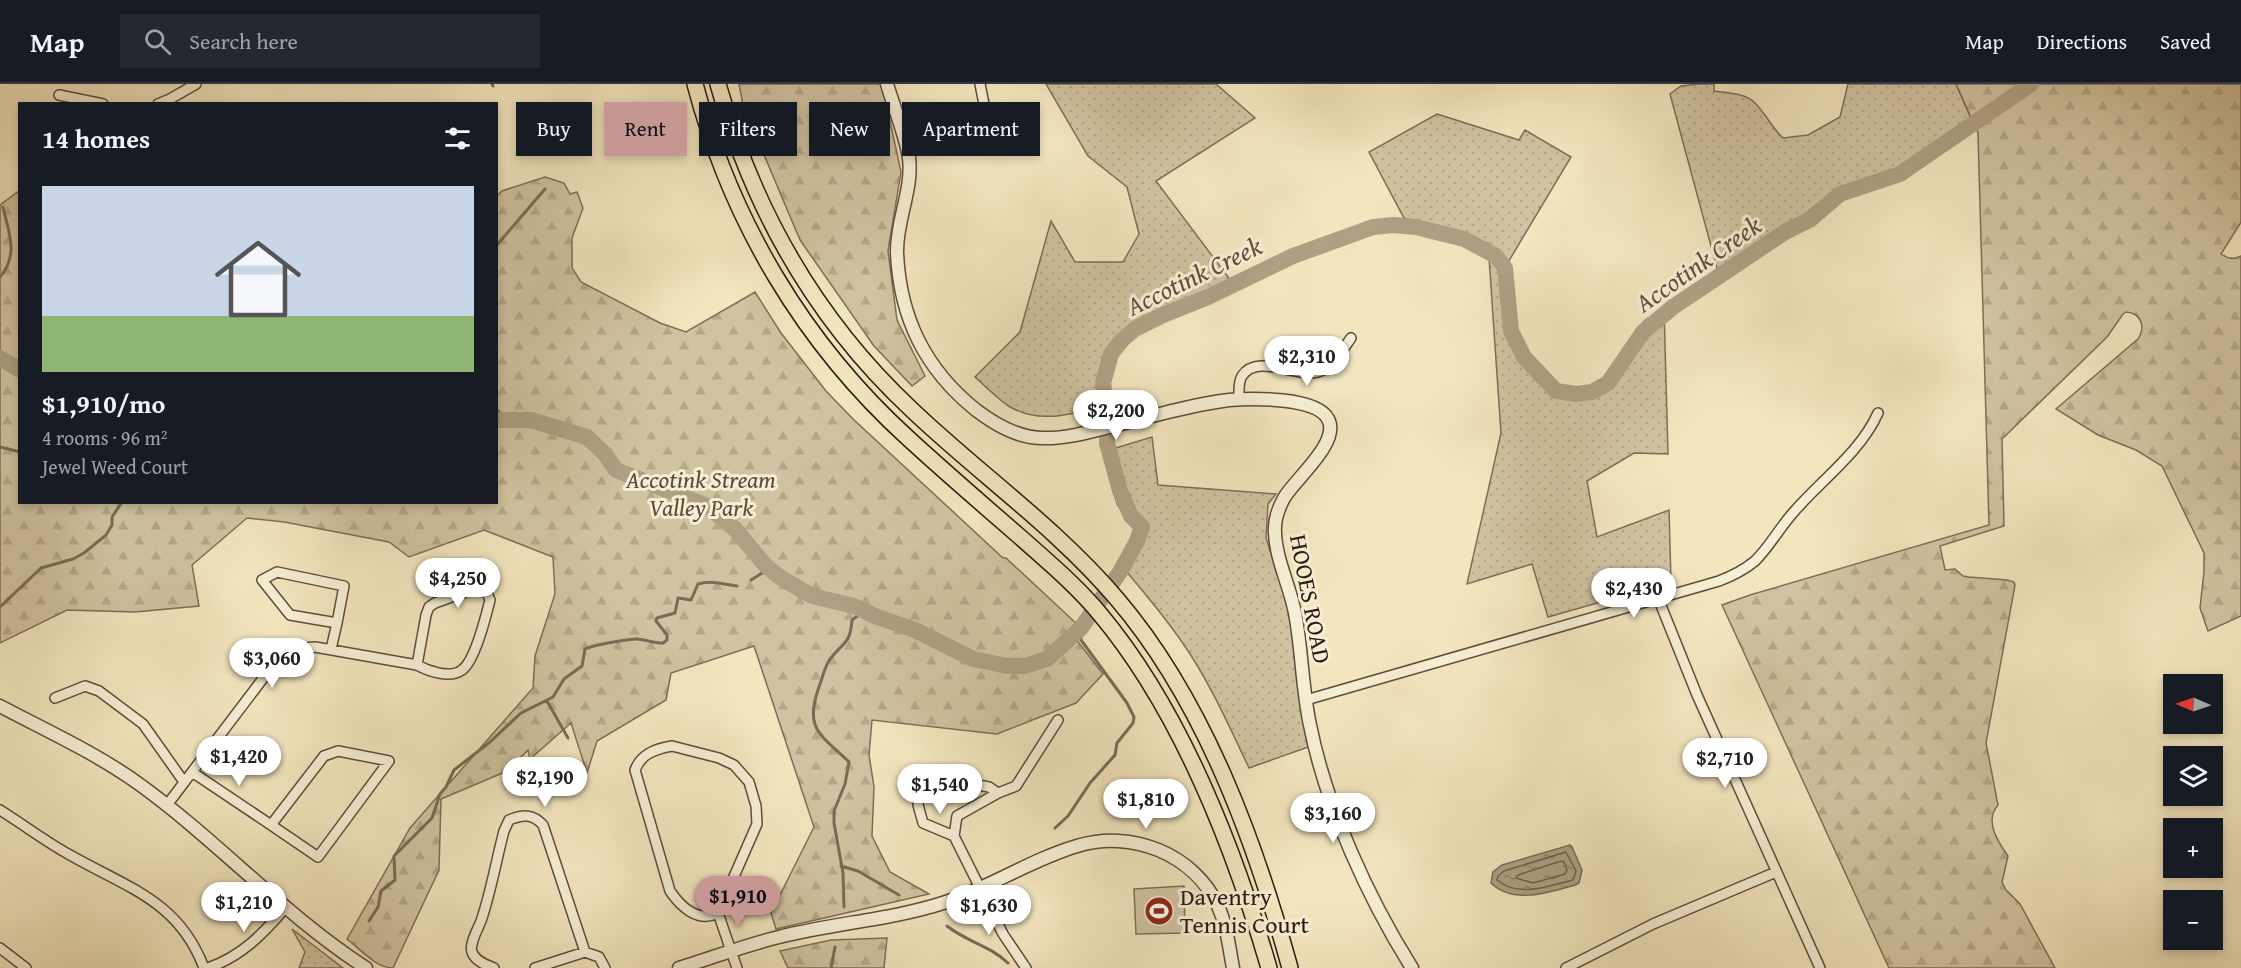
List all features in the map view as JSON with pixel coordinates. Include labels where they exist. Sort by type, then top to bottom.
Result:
[{"type":"main road","points":[[695,84],[719,162],[743,217],[779,285],[818,341],[862,393],[898,429],[1054,567],[1089,601],[1124,645],[1159,700],[1204,790],[1241,882],[1269,968]]},
{"type":"main road","points":[[718,84],[737,144],[766,215],[794,266],[832,321],[869,367],[910,409],[1070,550],[1112,593],[1142,631],[1174,681],[1234,800],[1260,866],[1287,923],[1300,968]]},
{"type":"main road","points":[[1260,866],[1290,968]]},
{"type":"street","points":[[163,102],[196,84]]},
{"type":"street","name":"HOOES ROAD","points":[[887,84],[909,159],[909,180],[898,236],[901,283],[908,316],[927,359],[943,380],[966,402],[1003,428],[1023,436],[1044,439],[1081,434],[1215,402],[1239,399],[1280,401],[1313,407],[1324,412],[1330,423],[1330,436],[1327,443],[1284,497],[1275,526],[1276,544],[1295,614],[1306,700],[1317,754],[1341,826],[1383,916],[1412,968]]},
{"type":"street","points":[[980,84],[984,102]]},
{"type":"street","points":[[59,95],[93,102]]},
{"type":"street","points":[[1239,399],[1242,376],[1251,369],[1267,366],[1316,373],[1331,364],[1351,338]]},
{"type":"street","points":[[1306,700],[1729,577],[1753,562],[1791,515],[1824,478],[1841,463],[1871,427],[1878,413]]},
{"type":"street","points":[[332,649],[337,623],[344,586],[277,572],[262,580],[290,615],[337,623]]},
{"type":"street","points":[[166,805],[277,660],[287,652],[301,648],[332,649],[456,674],[463,670],[473,651],[489,607],[490,600],[487,593],[476,588],[429,607],[417,665]]},
{"type":"street","points":[[1658,598],[1697,695],[1820,968]]},
{"type":"street","points":[[55,698],[85,687],[99,691],[143,724],[184,782]]},
{"type":"street","points":[[0,706],[93,754],[138,783],[286,907],[366,968]]},
{"type":"street","points":[[1026,968],[1003,934],[954,836],[957,816],[998,793],[1016,786],[1058,720]]},
{"type":"street","points":[[718,913],[704,916],[691,912],[680,905],[670,891],[635,770],[638,761],[659,748],[672,746],[719,758],[734,765],[749,782],[756,806],[756,824],[718,913],[737,968]]},
{"type":"street","points":[[192,772],[318,857],[389,761],[338,752],[324,756],[272,825]]},
{"type":"street","points":[[954,836],[923,823],[918,805],[921,775],[989,787],[998,793]]},
{"type":"street","points":[[0,810],[68,854],[163,907],[178,921],[189,936],[204,968]]},
{"type":"street","points":[[494,968],[483,964],[476,958],[472,952],[472,946],[484,912],[504,831],[509,820],[518,816],[532,816],[543,825],[585,952]]},
{"type":"street","points":[[679,968],[778,937],[943,903],[1076,846],[1116,840],[1146,845],[1174,857],[1194,872],[1204,883],[1222,917],[1233,968]]},
{"type":"street","points":[[1566,968],[1653,924],[1776,872]]},
{"type":"street","points":[[208,968],[225,962],[254,942],[286,907]]},
{"type":"street","points":[[0,948],[26,968]]},
{"type":"street","points":[[535,968],[585,952],[599,957],[605,968]]},
{"type":"street","points":[[1589,957],[1594,968]]},
{"type":"green space","points":[[739,84],[882,84],[886,102],[809,102],[809,156],[890,156],[890,121],[901,172],[888,251],[897,320],[925,376],[912,386],[874,346],[800,240],[765,156],[797,156],[797,102],[742,102]]},
{"type":"green space","points":[[1046,84],[1216,84],[1255,118],[1156,181],[1231,281],[1162,309],[1128,328],[1106,352],[1108,405],[1057,416],[1032,415],[1019,411],[1007,405],[975,377],[1020,332],[1051,221],[1075,262],[1123,262],[1139,234],[1127,187],[1088,156]]},
{"type":"green space","points":[[1714,84],[1714,91],[1747,97],[1759,107],[1783,138],[1808,135],[1840,117],[1848,84],[1956,84],[1973,123],[1900,174],[1817,204],[1802,217],[1787,224],[1718,272],[1670,94],[1681,86]]},
{"type":"green space","points":[[1956,84],[2241,84],[2241,222],[2221,254],[2231,258],[2241,256],[2241,616],[2208,631],[2200,608],[2204,553],[2162,466],[2136,450],[2098,435],[2056,409],[2138,339],[2142,330],[2141,321],[2131,313],[2123,314],[2107,337],[2002,439],[2004,526],[1940,546],[1945,570],[1955,569],[1963,576],[1969,577],[2007,580],[2014,582],[2015,585],[1986,743],[1998,805],[1994,811],[1992,824],[2008,856],[2002,882],[2006,890],[2020,904],[2055,968],[1889,968],[1722,605],[1989,525],[1978,133]]},
{"type":"green space","points":[[1437,114],[1519,140],[1525,130],[1571,157],[1507,264],[1516,344],[1563,391],[1598,387],[1644,321],[1664,308],[1668,454],[1634,453],[1587,481],[1597,537],[1669,510],[1671,582],[1548,617],[1532,564],[1467,584],[1501,433],[1488,243],[1404,218],[1369,152]]},
{"type":"green space","name":"Accotink Stream Valley Park","points":[[545,177],[564,183],[570,194],[577,192],[583,208],[572,238],[572,268],[581,282],[660,323],[686,332],[755,292],[781,333],[826,391],[853,419],[1078,625],[1072,634],[1103,674],[1076,703],[997,734],[872,720],[869,755],[874,787],[872,836],[890,872],[929,894],[776,929],[771,913],[814,827],[754,646],[671,673],[666,700],[597,741],[587,773],[571,723],[530,759],[528,750],[507,771],[441,799],[439,870],[393,968],[380,965],[368,957],[347,939],[410,828],[533,688],[535,656],[555,594],[553,557],[484,530],[409,557],[389,542],[284,522],[247,518],[192,565],[199,606],[135,612],[67,610],[0,643],[0,205],[18,192],[18,504],[498,504],[498,195],[502,191]]},
{"type":"green space","points":[[1152,437],[1158,485],[1276,494],[1268,504],[1266,538],[1292,618],[1301,710],[1311,746],[1249,768],[1215,697],[1192,657],[1167,621],[1122,566],[1142,542],[1117,504],[1110,476],[1109,450]]},
{"type":"green space","name":"Daventry Tennis Court","points":[[1184,886],[1185,933],[1136,934],[1134,889]]},
{"type":"green space","points":[[292,929],[343,968],[299,968],[305,952]]},
{"type":"green space","points":[[887,938],[884,968],[788,968],[780,951],[831,940]]},
{"type":"water","points":[[1570,845],[1582,870],[1579,883],[1575,885],[1543,893],[1521,895],[1500,890],[1491,883],[1493,872],[1502,865]]},
{"type":"waterway","name":"Accotink Creek","points":[[498,420],[531,420],[587,437],[605,454],[616,470],[707,506],[735,529],[766,566],[781,578],[812,596],[854,606],[915,630],[973,659],[1007,666],[1025,666],[1047,659],[1081,628],[1120,572],[1142,527],[1131,516],[1120,491],[1107,443],[1108,415],[1103,383],[1111,354],[1135,329],[1293,256],[1373,227],[1394,225],[1416,227],[1464,239],[1496,256],[1505,268],[1511,331],[1524,357],[1556,391],[1576,394],[1592,392],[1608,383],[1643,332],[1673,307],[1785,232],[1811,219],[1840,194],[1900,174],[2031,84]]},
{"type":"waterway","points":[[498,244],[545,189]]},
{"type":"waterway","points":[[0,277],[6,269],[11,252],[10,235],[3,207]]},
{"type":"waterway","name":"Accotink Creek","points":[[0,358],[18,369]]},
{"type":"waterway","points":[[498,411],[506,419]]},
{"type":"waterway","points":[[0,447],[18,452]]},
{"type":"waterway","points":[[0,607],[41,568],[73,559],[106,535],[112,525],[112,517],[121,504]]},
{"type":"waterway","points":[[751,580],[771,570]]},
{"type":"waterway","points":[[369,921],[378,907],[381,891],[395,880],[394,856],[432,818],[440,794],[454,770],[490,742],[521,713],[553,697],[564,679],[582,666],[585,649],[634,639],[663,643],[667,640],[667,635],[656,621],[657,618],[675,613],[678,598],[691,600],[698,584],[707,582],[737,586]]},
{"type":"waterway","points":[[844,907],[843,873],[834,811],[845,784],[849,762],[817,729],[813,711],[815,699],[830,659],[848,639],[852,620],[864,611]]},
{"type":"waterway","points":[[1055,828],[1068,816],[1090,783],[1115,755],[1117,743],[1133,723],[1134,717],[1127,703],[1081,640],[1081,628]]},
{"type":"waterway","points":[[547,701],[568,738]]},
{"type":"waterway","points":[[841,866],[858,871],[899,895]]},
{"type":"waterway","points":[[947,926],[1008,963]]},
{"type":"waterway","points":[[831,968],[835,947]]},
{"type":"place","name":"Daventry Tennis Court","points":[[1159,911]]}]
